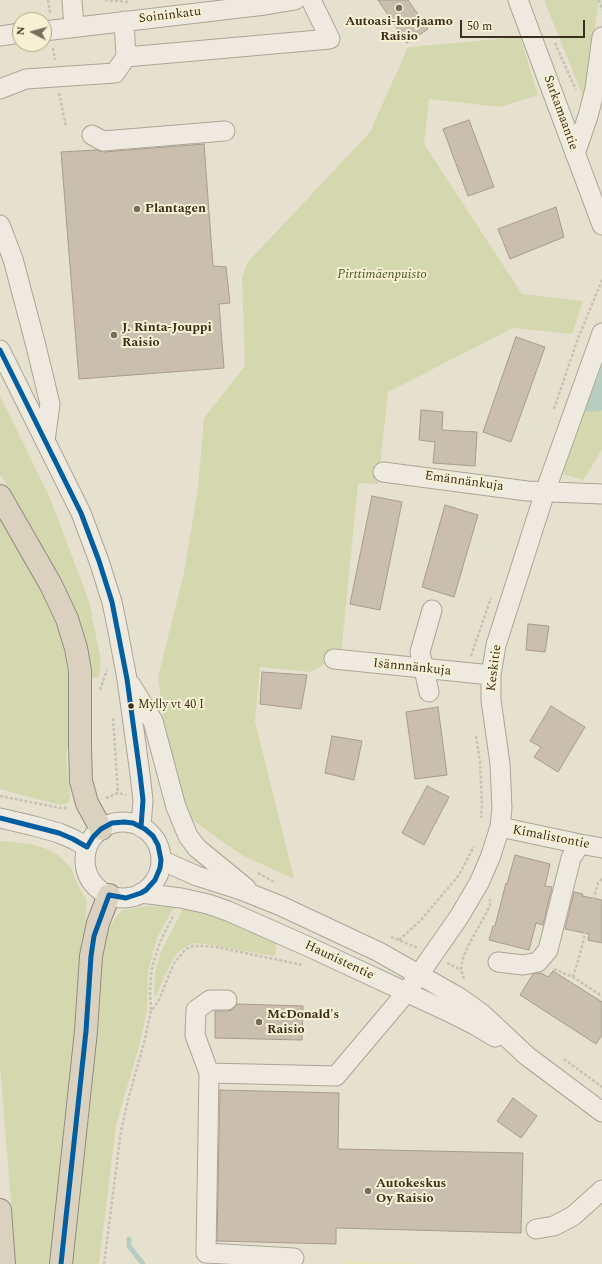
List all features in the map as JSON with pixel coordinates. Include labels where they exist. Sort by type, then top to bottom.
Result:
[{"type":"highway","points":[[0,496],[51,585],[67,619],[76,648],[80,671],[81,781],[87,803],[101,828]]},
{"type":"highway","points":[[61,1264],[86,1031],[91,956],[98,923],[109,895]]},
{"type":"highway","points":[[0,1210],[4,1264]]},
{"type":"street","points":[[72,0],[74,27]]},
{"type":"street","name":"Soininkatu","points":[[52,30],[295,0]]},
{"type":"street","points":[[126,57],[330,39],[311,0]]},
{"type":"street","name":"Sarkamaantie","points":[[518,0],[602,225]]},
{"type":"street","points":[[0,89],[26,79],[115,73],[126,57],[124,21]]},
{"type":"street","points":[[0,36],[12,34]]},
{"type":"street","points":[[575,154],[588,116],[595,89],[602,37]]},
{"type":"street","points":[[92,134],[103,140],[225,131]]},
{"type":"street","points":[[0,225],[13,259],[50,404],[45,441]]},
{"type":"street","name":"Keskitie","points":[[209,1073],[336,1076],[406,993],[459,917],[479,883],[490,858],[500,827],[502,808],[500,764],[491,700],[491,675],[496,644],[545,492],[602,333]]},
{"type":"street","points":[[0,350],[81,514],[99,561],[112,602],[127,679],[140,774],[143,800],[141,827]]},
{"type":"street","name":"Emännänkuja","points":[[383,472],[527,491],[602,494]]},
{"type":"street","points":[[429,692],[420,652],[432,610]]},
{"type":"street","name":"Isännnänkuja","points":[[334,659],[491,675]]},
{"type":"street","points":[[127,679],[153,721],[176,807],[188,836],[197,848],[257,896]]},
{"type":"street","points":[[0,818],[34,826],[73,839],[87,847]]},
{"type":"street","points":[[112,823],[133,823],[141,827],[153,836],[158,845],[161,860],[160,868],[155,880],[141,894],[126,898],[109,895],[94,884],[87,873],[85,860],[87,847],[101,828],[112,823]]},
{"type":"street","name":"Kimalistontie","points":[[500,827],[594,842]]},
{"type":"street","points":[[498,962],[523,965],[538,962],[548,950],[571,858],[594,842]]},
{"type":"street","name":"Haunistentie","points":[[161,860],[197,876],[257,896],[281,906],[379,952],[460,998],[481,1013],[527,1056]]},
{"type":"street","name":"Haunistentie","points":[[141,894],[181,898],[228,910],[475,1025],[527,1056],[602,1112]]},
{"type":"street","points":[[227,1000],[210,1000],[196,1010],[196,1035],[209,1073],[206,1253],[294,1258]]},
{"type":"street","points":[[536,1229],[554,1226],[573,1216],[602,1190]]},
{"type":"path","points":[[599,0],[602,10]]},
{"type":"path","points":[[108,666],[109,674]]},
{"type":"path","points":[[102,800],[118,793],[112,711]]},
{"type":"path","points":[[0,796],[60,808],[75,806]]},
{"type":"path","points":[[573,977],[598,883],[602,879]]},
{"type":"path","points":[[104,1264],[121,1131],[151,1011],[150,989],[152,967],[160,942],[174,914]]},
{"type":"path","points":[[151,1011],[158,1002],[174,963],[186,949],[193,946],[216,947],[310,967]]},
{"type":"path","points":[[538,962],[573,977],[602,996]]},
{"type":"shaded area","points":[[602,366],[602,410],[589,412],[585,410]]},
{"type":"shaded area","points":[[350,1261],[441,1264],[343,1264]]},
{"type":"green space","points":[[544,0],[599,0],[584,99]]},
{"type":"green space","name":"Pirttimäenpuisto","points":[[520,37],[538,95],[500,107],[429,99],[424,144],[522,294],[583,301],[572,334],[513,328],[388,392],[378,484],[358,483],[341,655],[310,672],[260,667],[255,721],[294,879],[242,855],[193,820],[182,803],[169,759],[158,677],[184,572],[198,488],[204,418],[245,366],[242,278],[247,263],[370,132],[408,47]]},
{"type":"green space","points":[[602,355],[602,450],[583,480],[563,474],[582,411]]},
{"type":"green space","points":[[0,396],[50,498],[89,601],[101,661],[99,677],[94,678],[92,676],[86,647],[58,575],[17,501],[0,474]]},
{"type":"green space","points":[[0,521],[38,585],[61,636],[70,690],[71,723],[66,757],[70,798],[68,803],[65,804],[60,805],[0,789]]},
{"type":"green space","points":[[0,841],[30,844],[47,849],[58,855],[71,868],[87,904],[62,1162],[50,1264],[16,1264],[0,1066]]},
{"type":"green space","points":[[147,906],[174,907],[157,938],[148,971],[147,1009],[141,1039],[116,1125],[99,1264],[71,1264],[103,947],[107,932],[116,916],[123,910]]},
{"type":"green space","points":[[184,907],[203,908],[276,941],[276,954],[273,956],[199,943],[190,944],[174,957],[156,997],[154,993],[155,971],[161,952]]},
{"type":"building","points":[[378,0],[408,0],[428,29],[407,43]]},
{"type":"building","points":[[469,120],[494,187],[468,196],[443,129]]},
{"type":"building","name":"Plantagen","points":[[204,144],[213,266],[226,267],[230,303],[219,304],[224,368],[79,379],[61,152],[96,150],[104,152]]},
{"type":"building","points":[[556,207],[564,237],[510,259],[498,229]]},
{"type":"building","points":[[516,337],[545,347],[511,442],[483,432]]},
{"type":"building","points":[[421,410],[443,412],[442,430],[477,432],[475,466],[433,463],[435,442],[419,440]]},
{"type":"building","points":[[372,496],[402,502],[380,610],[350,604]]},
{"type":"building","points":[[445,505],[478,515],[454,597],[422,587]]},
{"type":"building","points":[[528,624],[549,626],[545,652],[526,650]]},
{"type":"building","points":[[262,672],[307,675],[301,709],[260,704]]},
{"type":"building","points":[[551,706],[585,727],[558,772],[534,757],[541,747],[530,741]]},
{"type":"building","points":[[438,707],[447,775],[415,779],[406,712]]},
{"type":"building","points":[[332,736],[362,741],[354,780],[325,773]]},
{"type":"building","points":[[427,786],[449,797],[424,845],[402,833]]},
{"type":"building","points":[[515,855],[550,864],[545,886],[552,887],[543,925],[536,923],[529,950],[489,940],[493,926],[495,926]]},
{"type":"building","points":[[574,892],[583,894],[582,896],[602,900],[602,943],[588,940],[589,934],[565,929]]},
{"type":"building","points":[[553,971],[602,1002],[602,1035],[596,1044],[520,995],[533,974],[541,973],[548,977]]},
{"type":"building","points":[[237,1004],[303,1006],[302,1040],[215,1038],[215,1011],[232,1010]]},
{"type":"building","name":"Autokeskus Oy Raisio","points":[[220,1090],[339,1093],[338,1149],[523,1153],[521,1233],[336,1228],[336,1244],[217,1241]]},
{"type":"building","points":[[513,1098],[537,1116],[521,1138],[497,1121]]},
{"type":"waterway","points":[[129,1239],[129,1246],[143,1264]]},
{"type":"transit line","points":[[0,350],[81,513],[99,561],[112,602],[127,679],[140,774],[143,800],[141,827]]},
{"type":"transit line","points":[[0,818],[59,833],[87,847],[93,837],[101,829],[112,823],[133,823],[145,829],[153,836],[158,845],[161,860],[160,868],[155,880],[146,890],[126,898],[109,895],[94,936],[91,956],[86,1031],[61,1264]]},
{"type":"place","name":"Autoasi-korjaamo Raisio","points":[[399,8]]},
{"type":"place","name":"Plantagen","points":[[137,209]]},
{"type":"place","name":"J. Rinta-Jouppi Raisio","points":[[114,335]]},
{"type":"place","name":"Mylly vt 40 I","points":[[131,706]]},
{"type":"place","name":"McDonald's Raisio","points":[[259,1022]]},
{"type":"place","name":"Autokeskus Oy Raisio","points":[[368,1191]]}]
